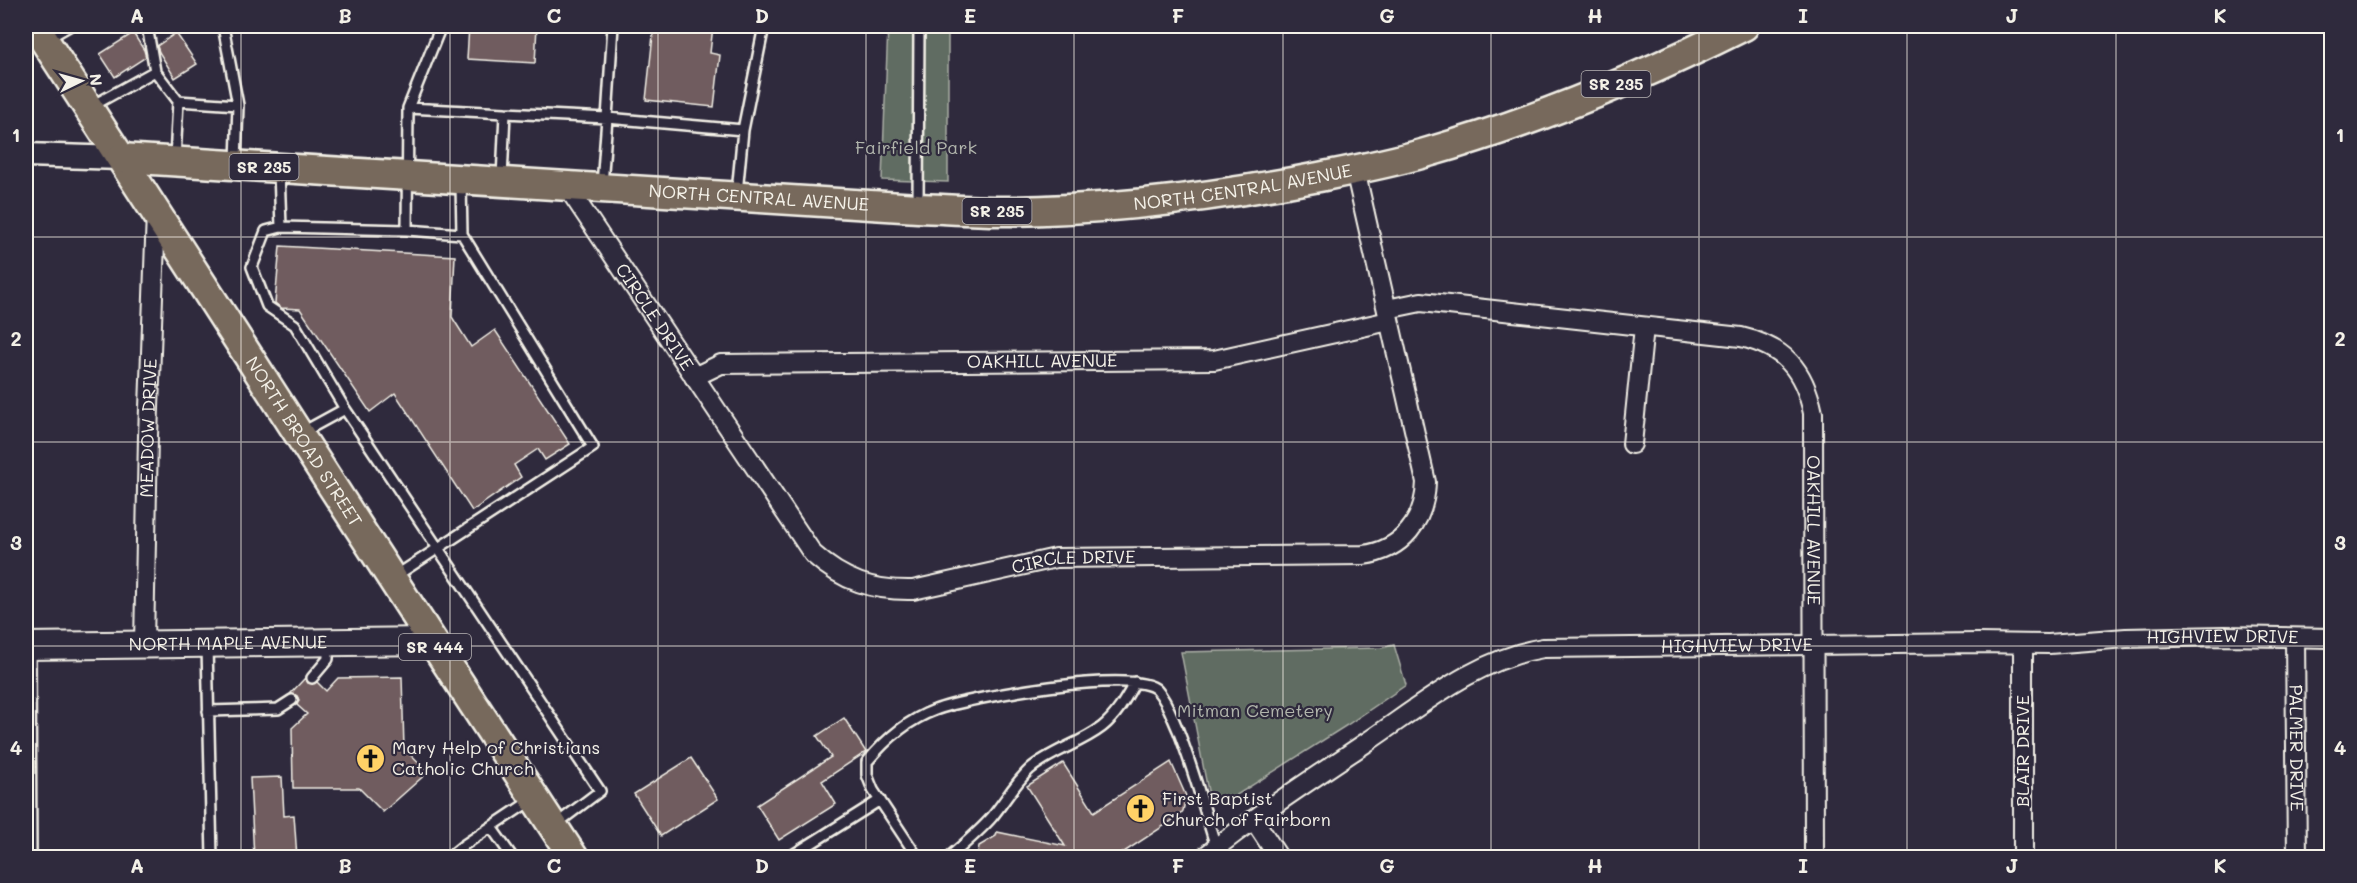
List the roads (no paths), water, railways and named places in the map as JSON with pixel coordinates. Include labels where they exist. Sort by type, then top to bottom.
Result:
[{"type":"main road","name":"NORTH CENTRAL AVENUE","points":[[121,158],[566,184],[918,208],[1000,211],[1127,204],[1204,196],[1355,170],[1423,154],[1485,135],[1566,105],[1659,66],[1744,26]]},
{"type":"main road","name":"NORTH BROAD STREET","points":[[40,33],[431,641],[574,858]]},
{"type":"main road","name":"NORTH MAPLE AVENUE","points":[[28,646],[431,641]]},
{"type":"street","name":"NORTH CENTRAL AVENUE","points":[[26,155],[121,158]]},
{"type":"street","name":"CIRCLE DRIVE","points":[[566,184],[813,554],[829,568],[869,587],[913,590],[1056,558],[1363,555],[1386,549],[1400,541],[1412,530],[1420,516],[1426,482],[1355,170]]},
{"type":"street","name":"MEADOW DRIVE","points":[[144,644],[156,211]]},
{"type":"street","name":"OAKHILL AVENUE","points":[[694,377],[721,364],[1214,360],[1388,315],[1421,302],[1741,337],[1756,341],[1784,356],[1795,367],[1804,381],[1813,413],[1814,858]]},
{"type":"street","points":[[1632,444],[1644,327]]},
{"type":"street","name":"HIGHVIEW DRIVE","points":[[1209,852],[1467,675],[1507,657],[1543,648],[2070,644],[2126,638],[2225,636],[2331,638]]},
{"type":"street","name":"PALMER DRIVE","points":[[2295,638],[2297,858]]},
{"type":"street","name":"BLAIR DRIVE","points":[[2023,644],[2023,858]]},
{"type":"street","points":[[1254,819],[1279,858]]},
{"type":"lane","points":[[40,33],[69,26]]},
{"type":"lane","points":[[147,26],[155,71],[178,101],[174,162]]},
{"type":"lane","points":[[222,26],[238,105],[236,165]]},
{"type":"lane","points":[[407,230],[408,108],[441,26]]},
{"type":"lane","points":[[602,187],[613,26]]},
{"type":"lane","points":[[737,196],[743,130],[765,26]]},
{"type":"lane","points":[[918,208],[920,26]]},
{"type":"lane","points":[[88,108],[155,71]]},
{"type":"lane","points":[[178,101],[238,105]]},
{"type":"lane","points":[[408,108],[607,118],[743,130]]},
{"type":"lane","points":[[502,181],[505,113]]},
{"type":"lane","points":[[279,168],[281,227]]},
{"type":"lane","points":[[391,579],[593,447],[462,234],[461,178]]},
{"type":"lane","points":[[462,234],[407,230],[281,227],[266,231],[252,267],[267,306],[295,325],[345,409],[440,547],[600,791],[554,826]]},
{"type":"lane","points":[[298,435],[345,409]]},
{"type":"lane","points":[[312,678],[328,659],[328,641]]},
{"type":"lane","points":[[207,643],[212,858]]},
{"type":"lane","points":[[28,646],[31,858]]},
{"type":"lane","points":[[948,858],[991,818],[1030,769],[1102,727],[1114,714],[1135,682]]},
{"type":"lane","points":[[918,858],[869,783],[866,768],[867,762],[903,726],[935,710],[1043,687],[1135,682],[1156,688],[1170,710],[1193,771],[1209,852]]},
{"type":"lane","points":[[208,711],[278,709],[292,700]]},
{"type":"lane","points":[[448,858],[535,798]]},
{"type":"lane","points":[[788,858],[880,800]]},
{"type":"lane","points":[[491,827],[513,858]]},
{"type":"place","name":"Mary Help of Christians Catholic Church","points":[[371,758]]},
{"type":"place","name":"First Baptist Church of Fairborn","points":[[1141,809]]},
{"type":"park label","name":"Fairfield Park","points":[[916,148]]},
{"type":"park label","name":"Mitman Cemetery","points":[[1255,711]]}]
